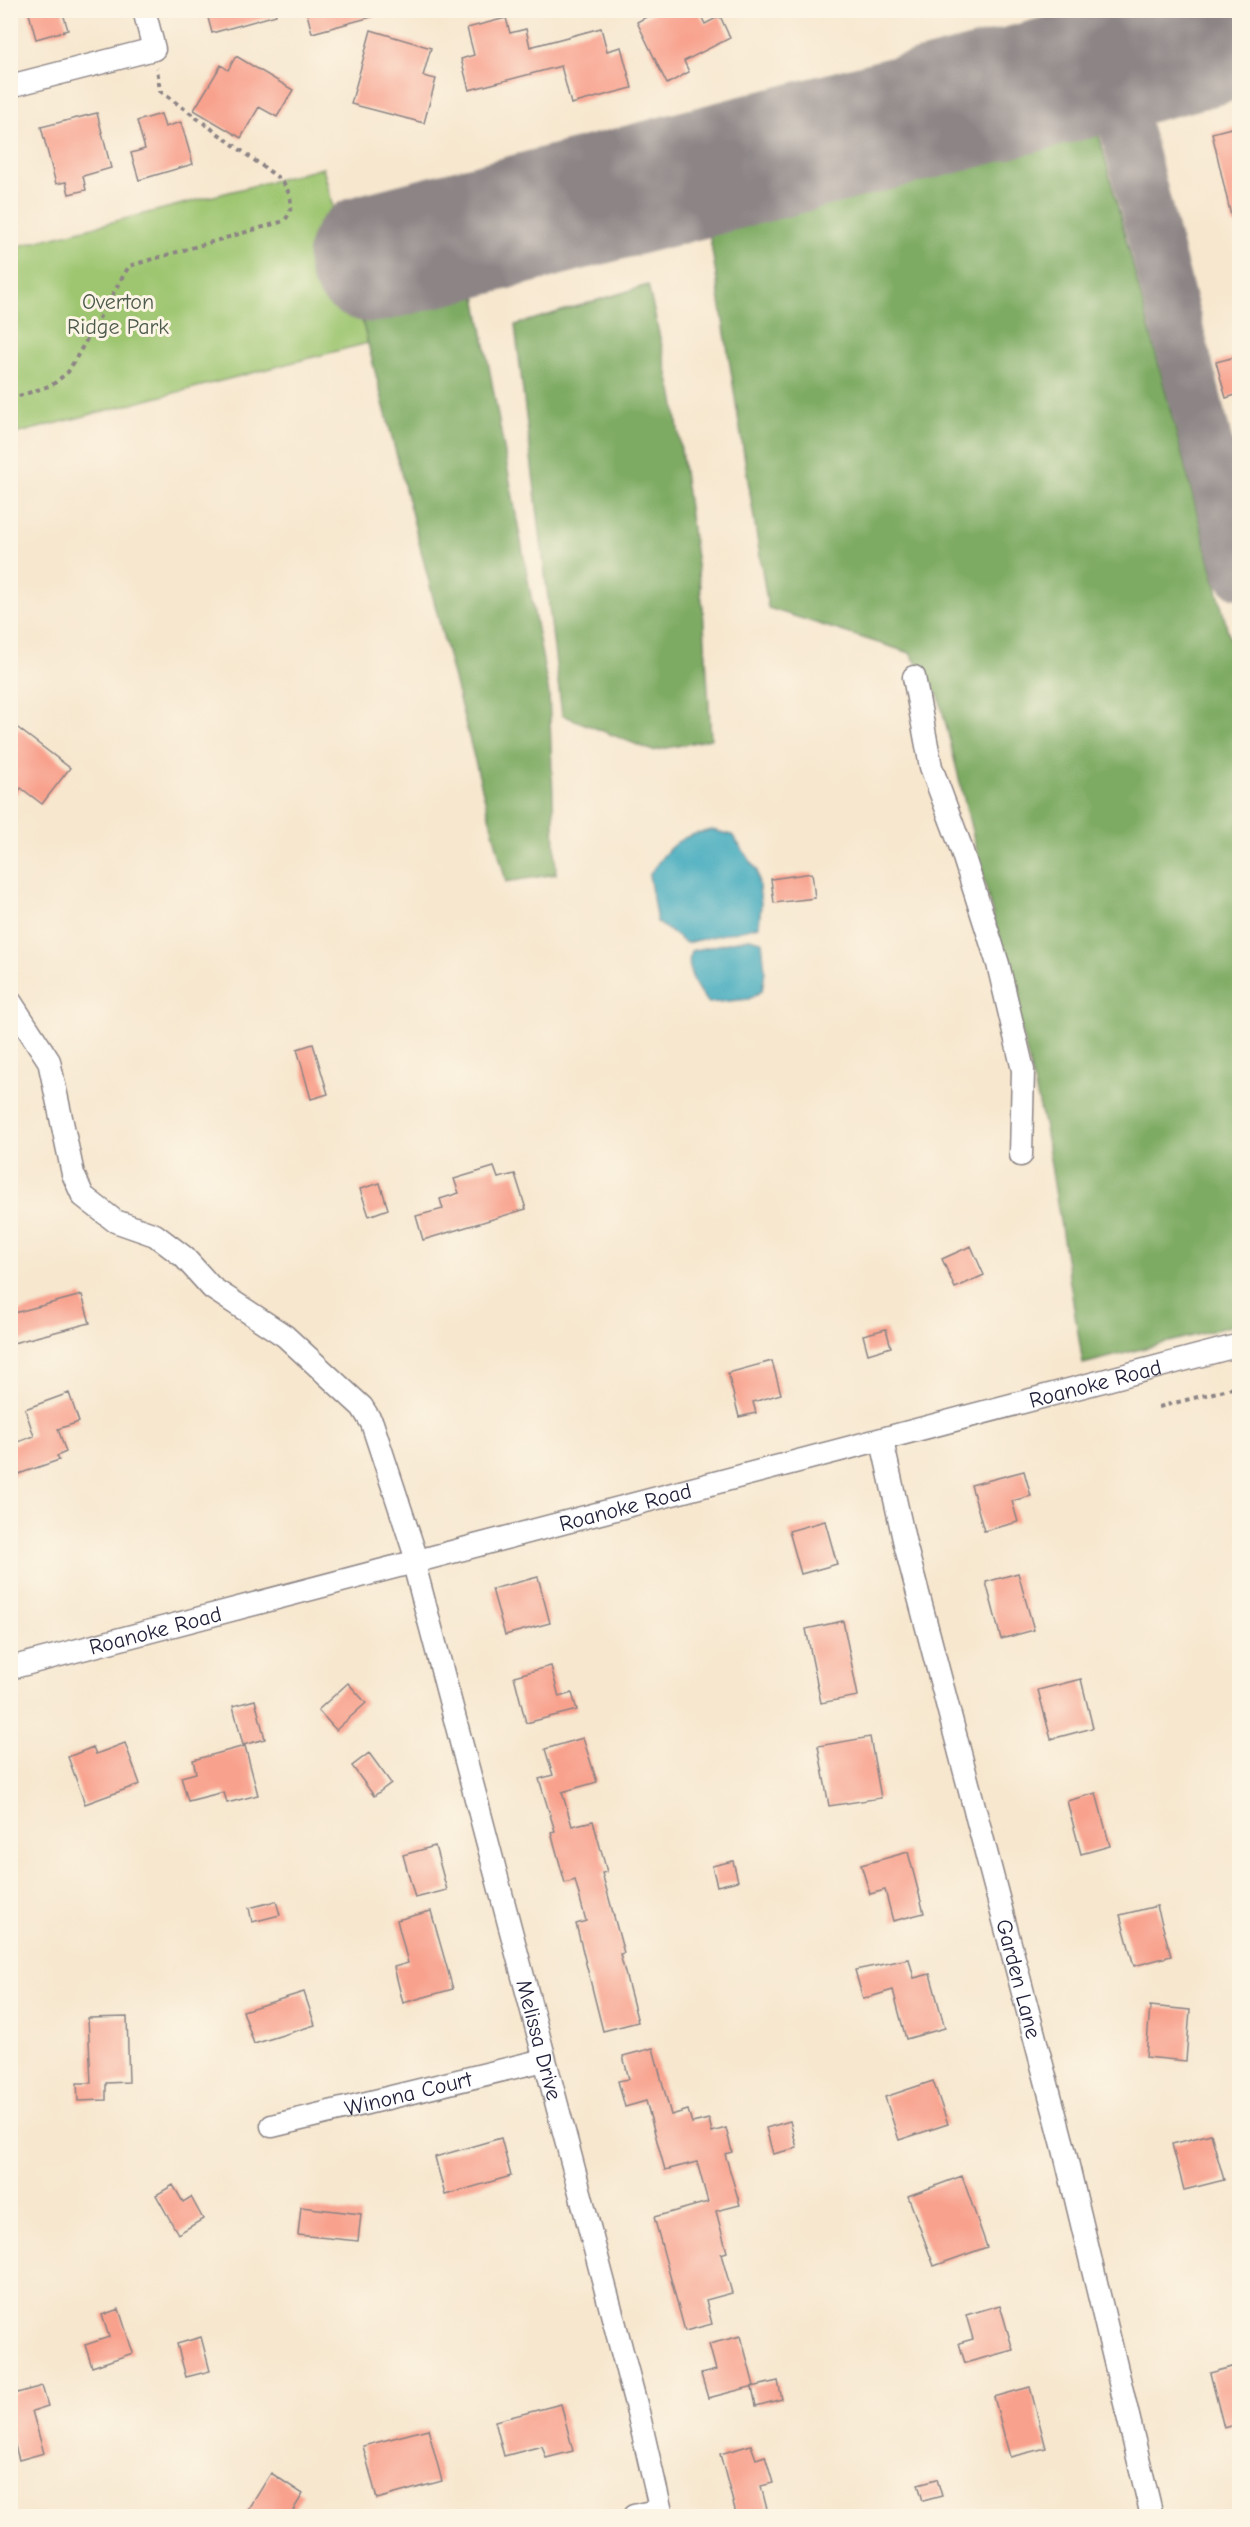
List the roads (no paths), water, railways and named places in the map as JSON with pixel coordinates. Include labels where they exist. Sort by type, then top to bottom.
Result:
[{"type":"street","points":[[10,86],[154,49],[144,10]]},
{"type":"street","points":[[914,677],[931,767],[959,842],[998,964],[1023,1071],[1021,1155]]},
{"type":"street","name":"Melissa Drive","points":[[10,1001],[49,1061],[73,1174],[83,1196],[115,1221],[155,1235],[184,1257],[213,1288],[285,1336],[362,1407],[372,1423],[416,1563],[544,2060],[638,2412],[661,2513]]},
{"type":"street","name":"Roanoke Road","points":[[10,1668],[882,1441],[1239,1345]]},
{"type":"street","name":"Garden Lane","points":[[882,1441],[906,1544],[1060,2133],[1152,2517]]},
{"type":"street","name":"Winona Court","points":[[272,2126],[544,2060]]},
{"type":"street","points":[[634,2517],[661,2513]]},
{"type":"water","points":[[712,830],[732,835],[757,870],[761,904],[759,926],[686,943],[657,922],[649,875],[669,850],[682,839]]},
{"type":"water","points":[[750,938],[762,941],[765,971],[762,991],[749,999],[709,1003],[693,979],[689,965],[691,951]]},
{"type":"park label","name":"Overton Ridge Park","points":[[118,314]]}]
